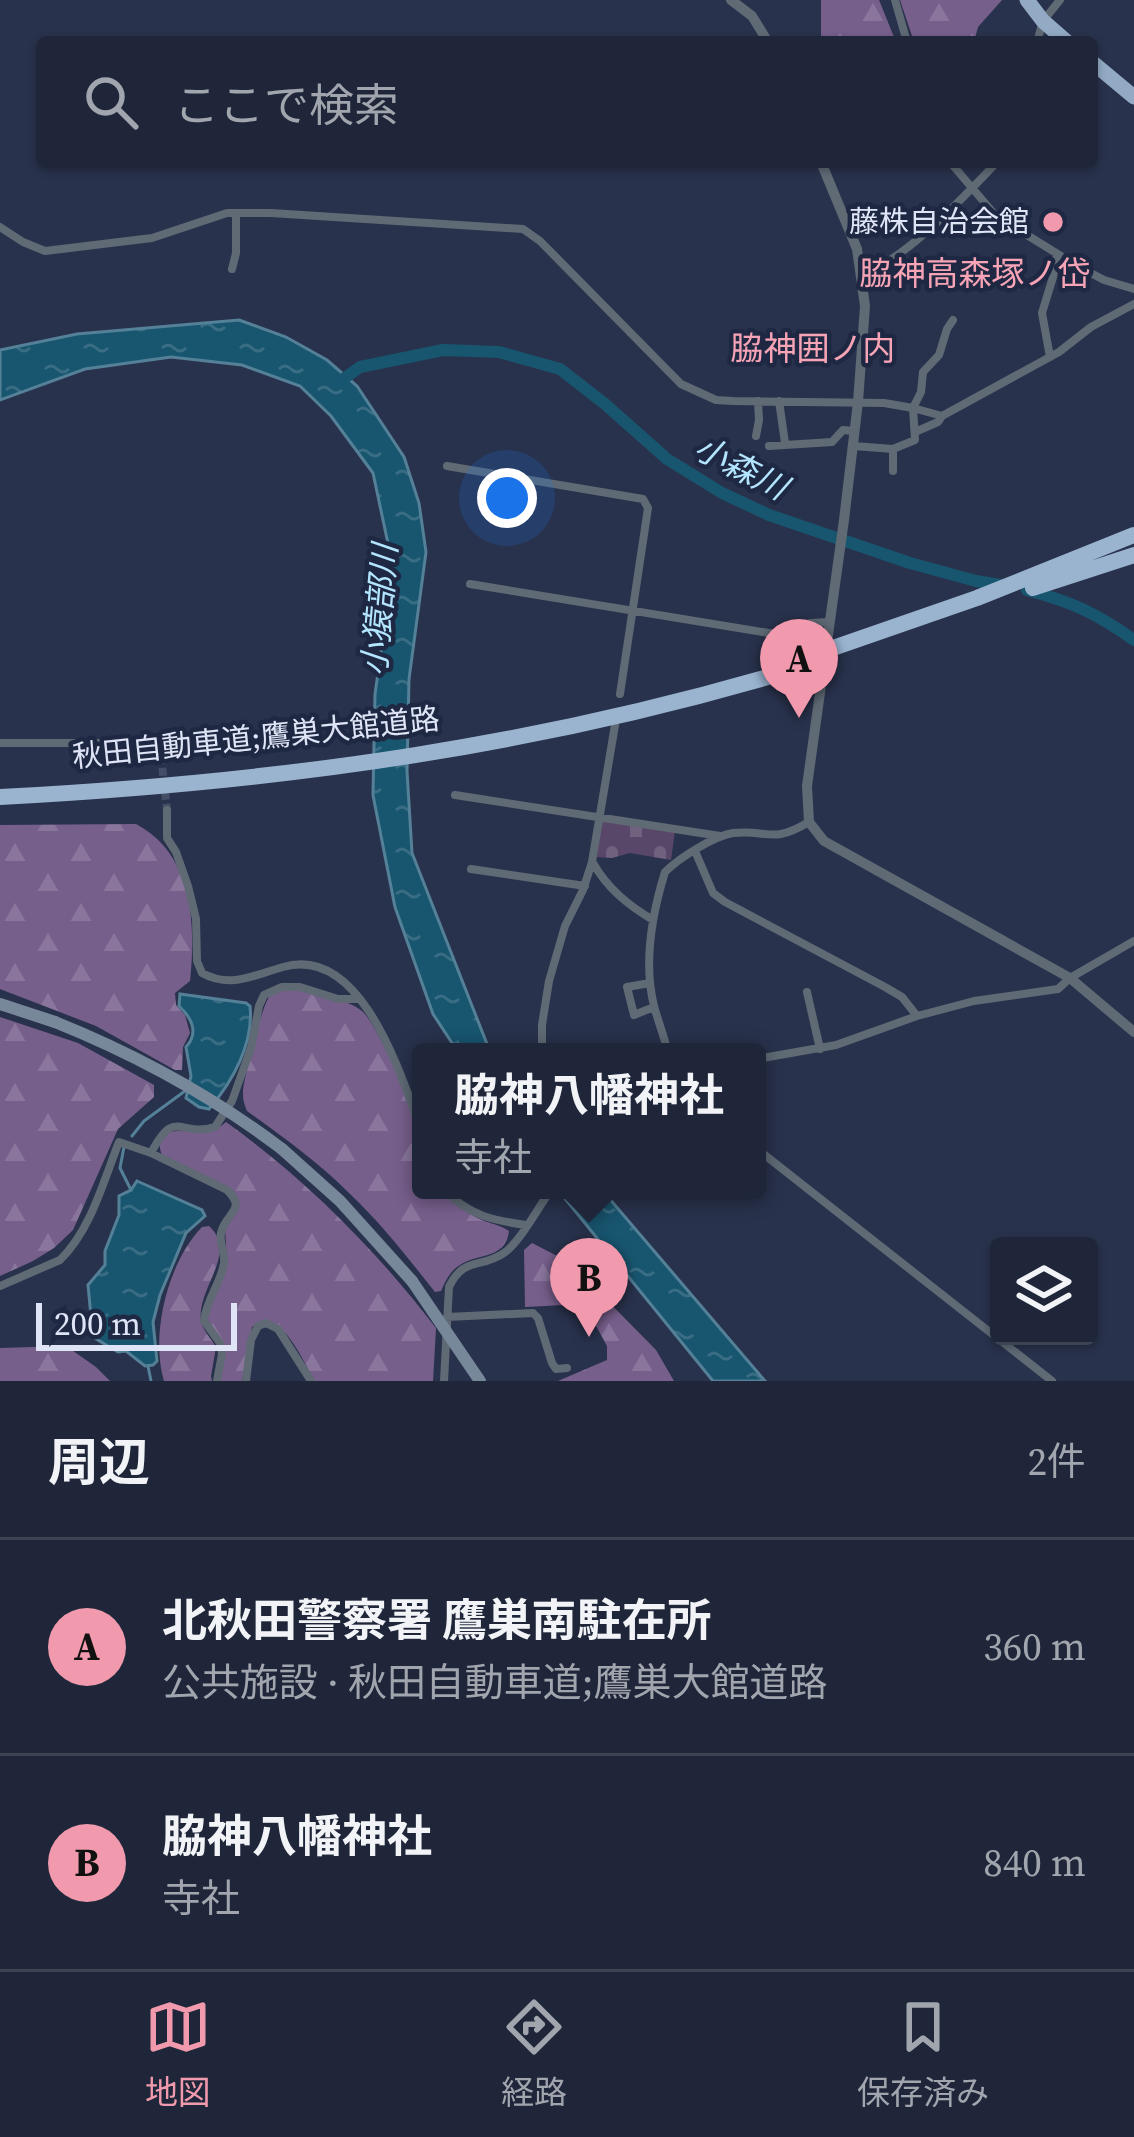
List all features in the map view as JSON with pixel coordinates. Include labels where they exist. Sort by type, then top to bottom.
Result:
[{"type":"highway","points":[[1027,0],[1060,36]]},
{"type":"highway","points":[[1098,72],[1134,97]]},
{"type":"highway","points":[[1094,558],[1134,531]]},
{"type":"highway","points":[[1094,558],[1134,550]]},
{"type":"highway","name":"秋田自動車道;鷹巣大館道路","points":[[0,791],[184,785],[466,746],[825,655],[945,616],[1094,558]]},
{"type":"highway","name":"秋田自動車道;鷹巣大館道路","points":[[0,791],[322,768]]},
{"type":"main road","points":[[0,1004],[120,1049],[220,1104],[282,1149],[340,1201],[412,1281],[480,1381]]},
{"type":"street","points":[[730,0],[752,16],[764,36]]},
{"type":"street","points":[[1038,36],[1042,20],[1060,0]]},
{"type":"street","points":[[897,1],[906,36]]},
{"type":"street","points":[[823,168],[857,249],[865,306],[844,520],[809,760],[809,822],[824,841],[1070,978],[1134,1032]]},
{"type":"street","points":[[955,168],[996,215],[1104,280],[1134,289]]},
{"type":"street","points":[[862,274],[900,254],[991,168]]},
{"type":"street","points":[[232,269],[236,213]]},
{"type":"street","points":[[0,227],[45,251],[152,238],[236,213],[524,229],[681,383],[716,400],[858,402],[942,416]]},
{"type":"street","points":[[1050,357],[1042,314],[1057,254]]},
{"type":"street","points":[[915,432],[1134,304]]},
{"type":"street","points":[[853,446],[893,449],[915,440],[913,408],[923,372],[939,355],[953,320]]},
{"type":"street","points":[[756,436],[758,401]]},
{"type":"street","points":[[779,401],[785,443]]},
{"type":"street","points":[[770,446],[832,442],[843,430],[854,431]]},
{"type":"street","points":[[893,449],[893,471]]},
{"type":"street","points":[[447,466],[643,500],[648,508],[620,694]]},
{"type":"street","points":[[470,584],[793,637],[810,623],[830,622]]},
{"type":"street","points":[[542,1043],[549,981],[565,926],[592,862],[615,725]]},
{"type":"street","points":[[0,743],[149,743],[161,756]]},
{"type":"street","points":[[455,795],[722,836],[772,837],[809,822]]},
{"type":"street","points":[[167,810],[167,838],[188,886],[202,974],[225,982],[241,981],[298,964],[345,983],[374,1017],[412,1105]]},
{"type":"street","points":[[665,1043],[650,983],[653,920],[665,872],[722,836]]},
{"type":"street","points":[[695,851],[713,892],[725,902],[885,987],[916,1016]]},
{"type":"street","points":[[592,862],[618,896],[653,920]]},
{"type":"street","points":[[471,869],[585,886]]},
{"type":"street","points":[[766,1058],[820,1049],[974,1001],[1058,989],[1134,941]]},
{"type":"street","points":[[650,983],[627,987],[634,1015],[654,1007]]},
{"type":"street","points":[[151,1153],[169,1127],[215,1127],[232,1102],[264,995],[282,987],[300,987],[338,999],[359,999]]},
{"type":"street","points":[[807,992],[820,1049]]},
{"type":"street","points":[[0,1286],[67,1253],[89,1216],[119,1142],[151,1153],[227,1190],[236,1201],[236,1210],[220,1235],[224,1263],[205,1311],[207,1328],[220,1343],[222,1354],[217,1381]]},
{"type":"street","points":[[766,1156],[1052,1381]]},
{"type":"street","points":[[453,1199],[487,1218],[526,1225]]},
{"type":"street","points":[[444,1381],[449,1287],[460,1269],[505,1252],[545,1199]]},
{"type":"street","points":[[447,1317],[533,1313],[552,1363],[556,1369],[566,1368]]},
{"type":"street","points":[[246,1381],[251,1340],[258,1326],[266,1323],[278,1329],[311,1381]]},
{"type":"green space","points":[[821,0],[879,0],[894,36],[821,36]]},
{"type":"green space","points":[[900,0],[1002,0],[976,36],[912,36]]},
{"type":"green space","points":[[602,819],[675,831],[671,860],[630,853],[597,857]]},
{"type":"green space","points":[[136,824],[169,853],[187,892],[190,981],[175,993],[190,1033],[183,1047],[182,1070],[96,1026],[0,989],[0,825]]},
{"type":"green space","points":[[298,989],[362,1011],[397,1073],[412,1114],[412,1199],[451,1199],[470,1214],[509,1231],[497,1251],[457,1267],[441,1291],[435,1292],[337,1182],[247,1111],[244,1085],[254,1042],[267,1001],[276,992]]},
{"type":"green space","points":[[0,1017],[78,1043],[154,1085],[154,1097],[118,1129],[73,1230],[54,1248],[0,1276]]},
{"type":"green space","points":[[226,1122],[312,1192],[413,1299],[436,1328],[433,1381],[315,1381],[290,1338],[273,1323],[263,1322],[252,1327],[242,1381],[220,1381],[224,1352],[207,1318],[227,1262],[225,1229],[238,1210],[238,1200],[234,1192],[162,1155],[160,1146],[165,1133],[211,1131]]},
{"type":"green space","points":[[209,1226],[220,1248],[201,1309],[202,1325],[216,1347],[212,1381],[164,1381],[159,1342],[171,1279],[190,1242],[202,1227]]},
{"type":"green space","points":[[532,1243],[565,1260],[587,1280],[656,1350],[674,1381],[558,1381],[607,1360],[607,1346],[584,1304],[525,1307],[524,1250]]},
{"type":"green space","points":[[66,1346],[110,1381],[0,1381],[0,1348]]},
{"type":"water","points":[[239,320],[286,337],[327,360],[357,386],[404,457],[419,503],[426,552],[409,679],[412,853],[487,1043],[452,1043],[433,1014],[395,907],[373,795],[375,694],[393,567],[373,473],[331,416],[300,386],[242,365],[171,357],[85,369],[0,400],[0,350],[77,334]]},
{"type":"water","points":[[180,994],[250,1006],[249,1034],[240,1061],[209,1109],[186,1098],[191,1076],[186,1047],[193,1031],[179,1006]]},
{"type":"water","points":[[137,1181],[202,1210],[205,1216],[186,1233],[160,1295],[153,1322],[157,1361],[145,1366],[126,1351],[118,1352],[93,1337],[88,1285],[105,1265],[105,1251],[119,1215],[119,1196]]},
{"type":"water","points":[[565,1199],[610,1199],[765,1381],[713,1381]]},
{"type":"waterway","name":"小森川","points":[[342,380],[360,367],[443,350],[499,352],[560,369],[667,459],[722,493],[769,515],[910,563],[1007,586]]},
{"type":"waterway","name":"小森川","points":[[1027,590],[1083,609],[1134,640]]},
{"type":"waterway","points":[[132,1136],[144,1121],[185,1091]]},
{"type":"waterway","points":[[124,1147],[120,1168],[131,1190]]},
{"type":"waterway","points":[[148,1366],[151,1381]]},
{"type":"tunnel","points":[[161,756],[167,810]]},
{"type":"place","name":"藤株自治会館","points":[[1053,222]]},
{"type":"place","name":"北秋田警察署 鷹巣南駐在所","points":[[799,718]]},
{"type":"place","name":"脇神八幡神社","points":[[589,1337]]},
{"type":"district","name":"脇神高森塚ノ岱","points":[[975,273]]},
{"type":"district","name":"脇神囲ノ内","points":[[813,348]]},
{"type":"water label","name":"小猿部川","points":[[379,610]]}]
